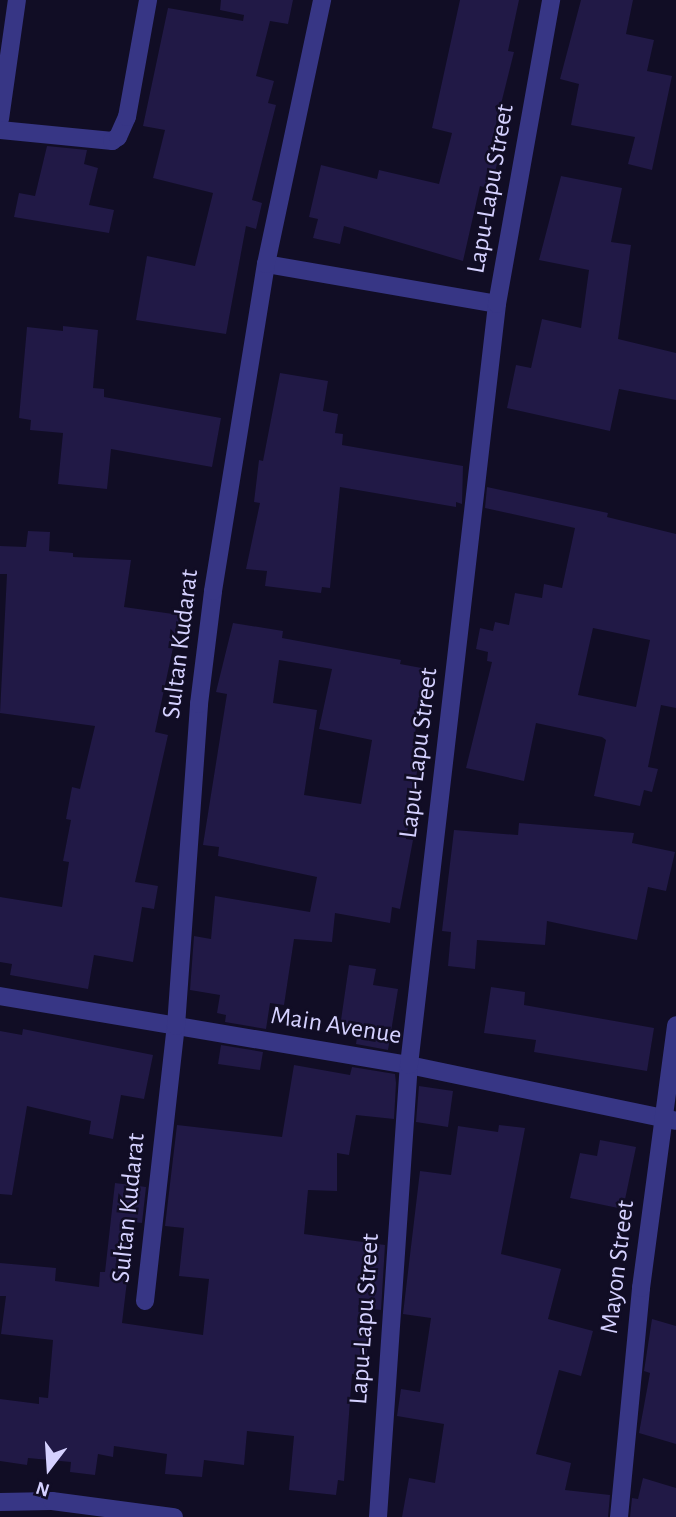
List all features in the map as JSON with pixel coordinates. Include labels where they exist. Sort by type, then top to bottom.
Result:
[{"type":"street","points":[[0,119],[17,0]]},
{"type":"street","points":[[0,130],[112,141],[118,137],[127,117],[148,0]]},
{"type":"street","name":"Sultan Kudarat","points":[[145,1301],[176,1026],[199,704],[266,264],[322,0]]},
{"type":"street","name":"Lapu-Lapu Street","points":[[378,1517],[409,1065],[497,304],[551,0]]},
{"type":"street","points":[[266,264],[497,304]]},
{"type":"street","name":"Main Avenue","points":[[0,996],[409,1065],[669,1120]]},
{"type":"street","name":"Mayon Street","points":[[619,1517],[669,1120],[676,1025]]},
{"type":"street","points":[[0,1502],[52,1501],[174,1517]]},
{"type":"building","points":[[221,0],[293,0],[288,24],[270,21],[256,76],[274,81],[268,103],[276,105],[252,200],[262,203],[256,229],[246,226],[226,334],[136,320],[147,256],[195,266],[213,193],[153,178],[165,130],[143,126],[168,8],[243,21],[244,15],[220,10]]},
{"type":"building","points":[[460,0],[519,0],[508,51],[514,52],[490,148],[500,151],[491,189],[480,186],[463,261],[344,226],[340,244],[313,238],[318,219],[309,217],[321,165],[377,179],[379,170],[439,184],[452,133],[432,128]]},
{"type":"building","points":[[581,0],[633,0],[626,34],[654,40],[647,71],[672,76],[652,170],[628,164],[635,137],[571,125],[579,84],[560,79]]},
{"type":"building","points":[[47,146],[87,150],[84,164],[98,168],[89,205],[114,210],[109,233],[14,217],[19,193],[35,196]]},
{"type":"building","points":[[561,176],[622,188],[611,242],[631,245],[618,339],[676,353],[676,400],[619,389],[610,431],[507,408],[516,365],[531,368],[542,319],[581,328],[589,270],[539,260]]},
{"type":"building","points":[[63,326],[98,330],[93,388],[104,389],[104,397],[221,418],[212,467],[111,449],[107,489],[58,484],[63,433],[30,430],[31,420],[19,418],[27,327],[63,331]]},
{"type":"building","points":[[280,373],[328,381],[323,411],[338,414],[335,433],[343,434],[342,445],[463,466],[462,504],[456,502],[456,507],[340,487],[330,588],[322,587],[321,593],[265,586],[267,571],[246,569],[260,503],[254,502],[259,460],[263,461]]},
{"type":"building","points":[[487,487],[608,513],[607,517],[676,534],[676,708],[661,705],[648,767],[658,769],[652,792],[644,790],[640,806],[594,796],[606,740],[602,737],[536,723],[524,781],[466,768],[492,662],[487,661],[488,652],[476,649],[480,628],[493,631],[495,622],[509,625],[515,593],[542,598],[544,584],[562,588],[575,528],[485,508]],"holes":[[[593,628],[650,640],[636,707],[578,695]]]},
{"type":"building","points":[[28,531],[50,532],[49,551],[73,553],[73,557],[131,560],[124,607],[180,615],[155,732],[168,735],[135,882],[158,886],[154,909],[142,907],[133,962],[94,955],[88,989],[10,975],[12,964],[0,962],[0,897],[62,907],[69,862],[63,861],[71,820],[66,819],[72,787],[80,789],[95,726],[0,713],[7,574],[0,574],[0,546],[26,547]]},
{"type":"building","points":[[233,623],[283,631],[282,638],[401,660],[400,664],[427,669],[415,733],[423,735],[406,839],[413,840],[400,909],[392,907],[390,923],[335,913],[332,942],[294,939],[284,1005],[270,1003],[266,1029],[225,1022],[226,1015],[217,1013],[220,995],[190,990],[194,936],[211,939],[215,896],[310,912],[317,877],[218,856],[219,847],[203,845],[227,694],[216,692]],"holes":[[[279,660],[332,669],[319,729],[372,740],[361,804],[304,795],[317,710],[273,703]]]},
{"type":"building","points":[[519,823],[634,833],[632,843],[675,852],[666,891],[648,887],[637,940],[547,921],[545,945],[477,940],[475,969],[448,966],[451,932],[442,931],[454,830],[518,835]]},
{"type":"building","points":[[349,965],[376,969],[373,985],[398,989],[388,1050],[356,1044],[358,1030],[340,1027]]},
{"type":"building","points":[[491,987],[525,992],[524,1005],[654,1028],[647,1071],[534,1052],[536,1040],[484,1033]]},
{"type":"building","points":[[23,1029],[153,1055],[144,1099],[121,1095],[113,1139],[89,1134],[91,1121],[27,1106],[12,1195],[0,1194],[0,1031],[22,1035]]},
{"type":"building","points":[[221,1045],[263,1052],[260,1070],[218,1064]]},
{"type":"building","points":[[294,1065],[350,1075],[352,1067],[395,1074],[396,1083],[394,1119],[356,1115],[349,1155],[337,1153],[337,1191],[308,1190],[304,1234],[385,1245],[381,1310],[372,1309],[364,1375],[352,1374],[344,1481],[338,1480],[336,1495],[289,1490],[294,1436],[247,1431],[244,1465],[204,1460],[202,1477],[165,1474],[167,1454],[114,1446],[113,1457],[98,1454],[95,1475],[70,1472],[71,1462],[28,1458],[27,1465],[0,1461],[0,1399],[39,1404],[39,1397],[48,1398],[53,1340],[1,1334],[6,1296],[0,1296],[0,1263],[56,1268],[55,1281],[99,1287],[100,1272],[105,1272],[115,1183],[146,1187],[142,1223],[134,1222],[122,1323],[203,1335],[209,1279],[179,1276],[184,1228],[165,1226],[177,1125],[282,1137]]},
{"type":"building","points":[[419,1086],[453,1091],[448,1127],[416,1122]]},
{"type":"building","points":[[499,1125],[525,1128],[501,1254],[561,1269],[548,1319],[593,1331],[581,1376],[559,1370],[536,1454],[571,1463],[565,1490],[610,1495],[608,1517],[402,1517],[409,1478],[435,1483],[444,1424],[397,1416],[401,1389],[420,1392],[431,1318],[403,1314],[420,1171],[451,1175],[458,1126],[498,1132]]},
{"type":"building","points":[[600,1140],[636,1147],[623,1209],[570,1198],[580,1153],[597,1156]]},
{"type":"building","points":[[652,1319],[676,1326],[676,1444],[639,1433],[650,1373],[644,1371]]},
{"type":"building","points":[[643,1478],[676,1488],[676,1517],[630,1517],[632,1498],[638,1499]]}]
